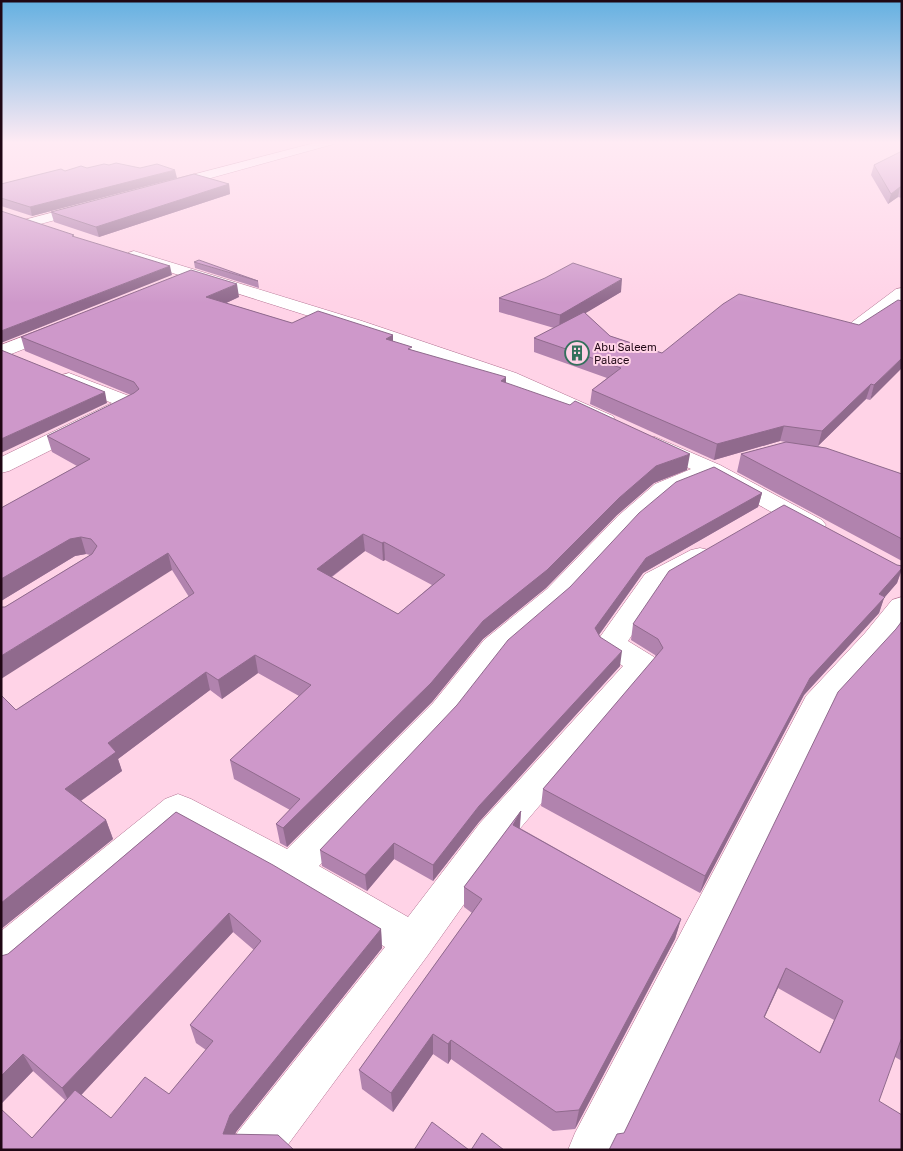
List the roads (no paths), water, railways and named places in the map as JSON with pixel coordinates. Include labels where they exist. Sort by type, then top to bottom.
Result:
[{"type":"street","points":[[65,234],[24,221],[97,205]]},
{"type":"street","points":[[120,251],[356,324],[508,377],[632,433],[725,466],[780,507],[832,536]]},
{"type":"street","points":[[165,286],[192,274]]},
{"type":"street","points":[[858,326],[902,293]]},
{"type":"street","points":[[2,352],[74,322]]},
{"type":"street","points":[[1,466],[130,404],[2,352]]},
{"type":"street","points":[[292,870],[411,748],[444,711],[495,647],[558,595],[627,521],[664,489],[725,466]]},
{"type":"street","points":[[254,1150],[414,942],[493,834],[643,664],[610,644],[655,580],[780,507]]},
{"type":"street","points":[[592,1150],[817,704],[876,640],[902,606]]},
{"type":"street","points":[[1,958],[178,809],[292,870],[414,942]]},
{"type":"place","name":"Abu Saleem Palace","points":[[577,353]]}]
